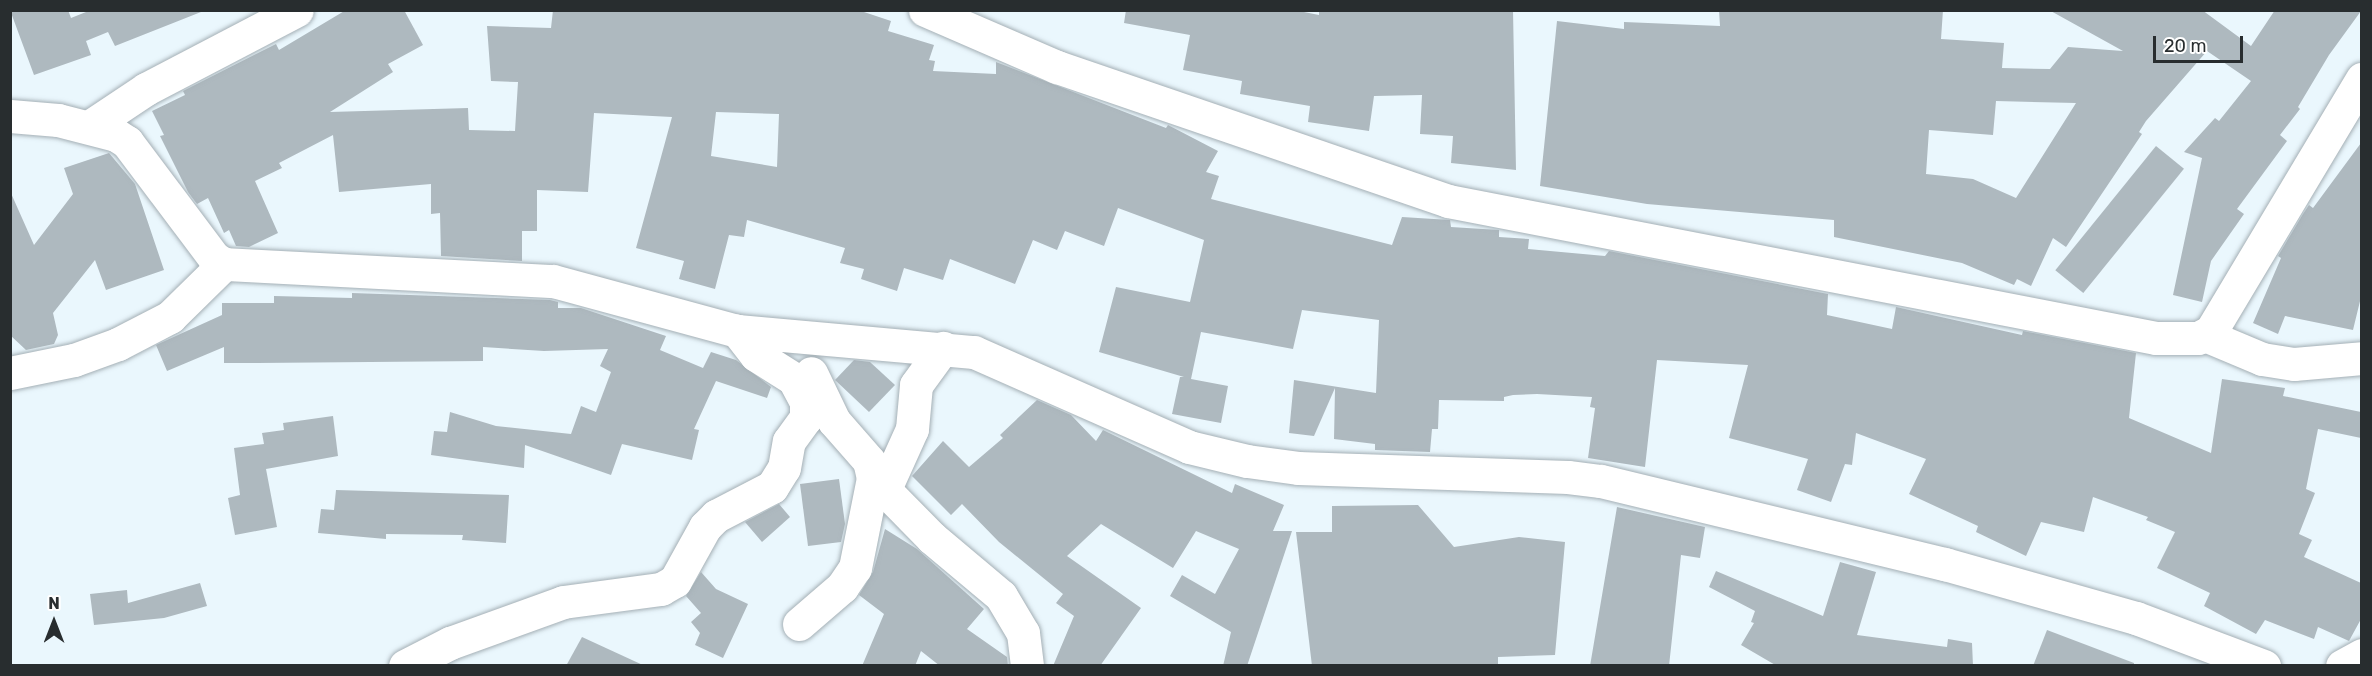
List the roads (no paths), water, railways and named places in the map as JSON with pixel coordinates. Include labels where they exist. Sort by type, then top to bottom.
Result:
[{"type":"street","points":[[89,127],[146,89],[297,10]]},
{"type":"street","points":[[925,10],[1057,67],[1448,201],[2156,338],[2205,335],[2262,359],[2294,364],[2361,358]]},
{"type":"street","points":[[2205,335],[2223,315],[2361,79]]},
{"type":"street","points":[[10,116],[89,127],[127,142],[214,258],[224,264],[553,281],[736,331],[942,348],[995,359],[1093,402],[1149,433],[1247,461],[1298,468],[1568,477],[1601,482],[1946,564],[2136,618],[2264,666]]},
{"type":"street","points":[[10,373],[74,360],[139,333],[170,317],[224,264]]},
{"type":"street","points":[[405,666],[450,643],[562,602],[661,589],[675,581],[705,527],[716,516],[772,487],[784,468],[789,441],[806,418],[806,402],[794,379],[756,355],[736,331]]},
{"type":"street","points":[[804,338],[816,387],[834,421],[869,461],[879,484],[932,538],[1001,596],[1023,633],[1027,666]]},
{"type":"street","points":[[799,624],[842,587],[855,568],[879,484],[912,429],[916,385],[942,348]]},
{"type":"street","points":[[2342,666],[2361,655]]}]
